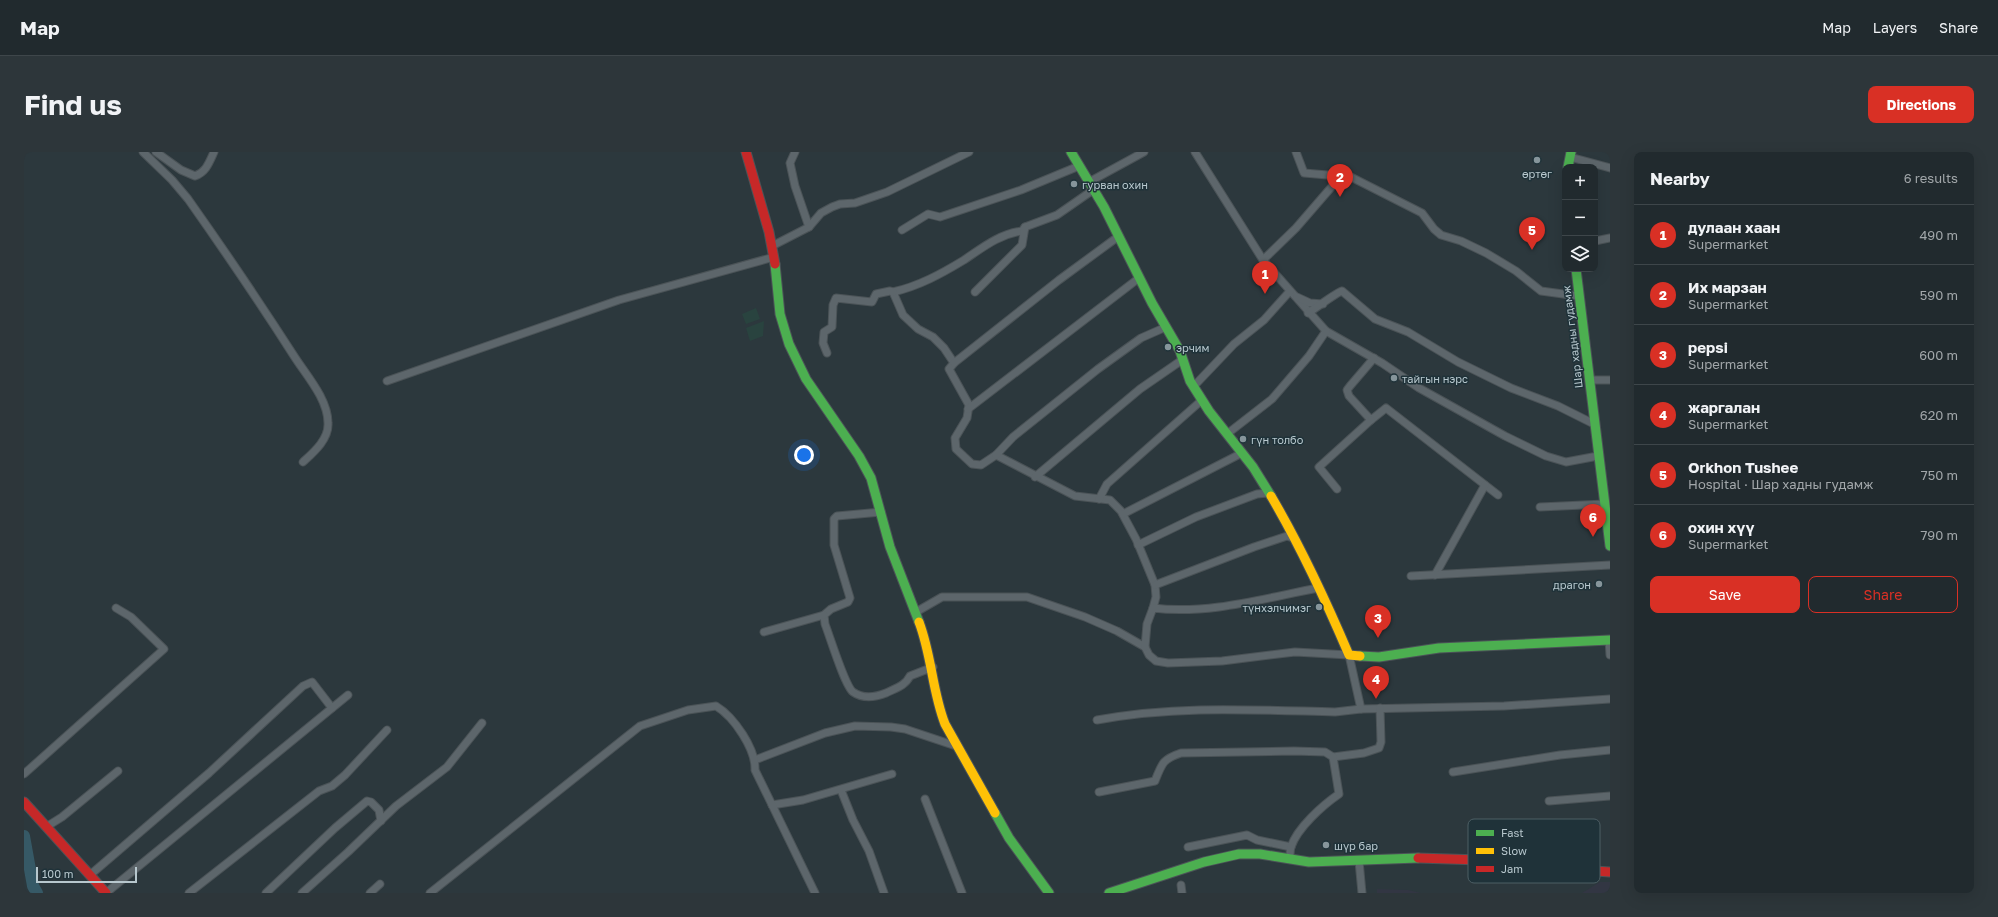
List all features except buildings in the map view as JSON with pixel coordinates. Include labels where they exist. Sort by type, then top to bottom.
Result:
[{"type":"street","points":[[143,152],[172,180],[188,199],[322,399],[328,423],[326,435],[317,449],[303,462]]},
{"type":"street","points":[[156,152],[181,170],[195,176],[202,174],[207,168],[214,152]]},
{"type":"street","points":[[746,152],[772,246],[780,314],[796,360],[806,379],[865,467],[875,488],[890,547],[927,643],[933,667],[939,709],[956,746],[1009,838],[1049,893]]},
{"type":"street","points":[[795,152],[790,163],[795,186],[809,227]]},
{"type":"street","points":[[772,246],[809,227],[821,213],[832,207],[840,204],[855,202],[887,192],[968,152]]},
{"type":"street","points":[[827,354],[823,343],[824,332],[832,327],[833,305],[836,298],[872,302],[876,294],[915,287],[963,260],[989,242],[1022,231],[1025,228],[1057,215],[1091,186],[1144,152]]},
{"type":"street","points":[[1195,152],[1263,260],[1308,313],[1326,331],[1374,358],[1419,388],[1505,436],[1551,458],[1566,462],[1598,456]]},
{"type":"street","points":[[1296,152],[1304,173],[1351,177],[1422,213],[1434,230],[1486,253],[1516,271],[1541,291],[1578,296]]},
{"type":"street","points":[[1074,153],[1079,166],[1180,351],[1182,360],[1194,386],[1202,400],[1253,467],[1294,538],[1349,655],[1361,709]]},
{"type":"street","points":[[1568,164],[1570,154],[1610,168]]},
{"type":"street","points":[[902,230],[928,214],[940,217],[1021,190],[1079,166]]},
{"type":"street","points":[[1263,260],[1296,228],[1341,176]]},
{"type":"street","points":[[974,292],[1022,245],[1025,228]]},
{"type":"street","points":[[1118,236],[1059,280],[954,363],[949,369],[969,405],[967,418],[955,438],[956,449],[972,464],[981,465],[996,455],[1013,437],[1098,370],[1141,338],[1166,327]]},
{"type":"street","points":[[1598,240],[1610,238]]},
{"type":"street","points":[[386,381],[619,300],[774,257]]},
{"type":"street","name":"Шар хадны гудамж","points":[[1576,272],[1610,546]]},
{"type":"street","points":[[968,409],[1139,278]]},
{"type":"street","points":[[1194,386],[1234,344],[1264,320],[1290,291]]},
{"type":"street","points":[[893,292],[903,315],[918,329],[934,337],[944,348],[954,363]]},
{"type":"street","points":[[1308,313],[1336,293],[1342,292],[1375,319],[1408,332],[1458,362],[1511,388],[1531,395],[1594,424]]},
{"type":"street","points":[[1295,297],[1310,303],[1324,303]]},
{"type":"street","points":[[1227,434],[1272,399],[1306,360],[1326,331]]},
{"type":"street","points":[[1371,420],[1349,396],[1348,390],[1374,358]]},
{"type":"street","points":[[1035,477],[1140,389],[1182,360]]},
{"type":"street","points":[[1589,380],[1610,380]]},
{"type":"street","points":[[1099,499],[1107,484],[1202,400]]},
{"type":"street","points":[[1337,489],[1319,467],[1386,408],[1498,495]]},
{"type":"street","points":[[1122,514],[1242,453]]},
{"type":"street","points":[[996,455],[1035,477],[1075,496],[1110,500],[1122,514],[1138,545],[1155,585],[1156,597],[1147,624],[1145,647],[1149,655],[1156,661],[1178,664],[1222,661],[1283,652],[1307,652],[1379,657],[1439,648],[1609,640],[1610,655]]},
{"type":"street","points":[[1435,575],[1485,485]]},
{"type":"street","points":[[1138,545],[1196,517],[1257,494],[1268,493]]},
{"type":"street","points":[[1540,508],[1605,504]]},
{"type":"street","points":[[764,632],[824,615],[832,609],[848,602],[850,598],[834,545],[834,518],[837,516],[881,512]]},
{"type":"street","points":[[1155,585],[1254,546],[1287,536],[1294,538]]},
{"type":"street","points":[[1411,576],[1610,565]]},
{"type":"street","points":[[1153,608],[1181,609],[1224,606],[1318,588]]},
{"type":"street","points":[[916,612],[942,597],[1027,597],[1100,623],[1145,647]]},
{"type":"street","points":[[24,774],[164,649],[131,617],[116,608]]},
{"type":"street","points":[[824,615],[825,624],[847,683],[853,692],[864,696],[877,697],[906,684],[910,676],[933,667]]},
{"type":"street","points":[[90,874],[209,773],[303,686],[312,682],[332,708]]},
{"type":"street","points":[[24,802],[106,893],[348,696]]},
{"type":"street","points":[[1096,720],[1132,713],[1173,709],[1336,712],[1380,708],[1504,706],[1610,699]]},
{"type":"street","points":[[430,893],[640,726],[688,710],[716,706],[726,714],[746,739],[755,760],[755,770],[815,893]]},
{"type":"street","points":[[1099,792],[1155,780],[1163,762],[1170,757],[1181,753],[1294,751],[1325,752],[1333,757],[1364,753],[1379,748],[1381,742],[1380,708]]},
{"type":"street","points":[[302,893],[396,806],[447,767],[482,723]]},
{"type":"street","points":[[755,760],[825,733],[855,726],[905,729],[956,746]]},
{"type":"street","points":[[189,893],[319,791],[332,786],[387,730]]},
{"type":"street","points":[[1452,772],[1546,757],[1610,750]]},
{"type":"street","points":[[1290,859],[1291,847],[1300,833],[1318,811],[1338,794],[1333,757]]},
{"type":"street","points":[[46,827],[62,817],[118,771]]},
{"type":"street","points":[[772,806],[841,790],[892,774]]},
{"type":"street","points":[[841,790],[853,820],[869,851],[884,893]]},
{"type":"street","points":[[1549,801],[1610,796]]},
{"type":"street","points":[[925,799],[962,893]]},
{"type":"street","points":[[266,893],[335,828],[367,801],[371,802],[379,810],[381,821]]},
{"type":"street","points":[[1188,847],[1247,835],[1257,840],[1291,847]]},
{"type":"street","points":[[1109,893],[1130,889],[1204,862],[1231,855],[1260,854],[1309,862],[1422,858],[1468,860]]},
{"type":"street","points":[[1359,861],[1362,893]]},
{"type":"street","points":[[1600,871],[1610,872]]},
{"type":"street","points":[[370,893],[380,884]]},
{"type":"street","points":[[1181,885],[1182,893]]},
{"type":"shaded area","points":[[1600,882],[1610,882],[1610,893],[1582,893]]},
{"type":"shaded area","points":[[1377,889],[1408,890],[1421,893],[1377,893]]},
{"type":"green space","points":[[756,308],[760,319],[746,324],[742,314]]},
{"type":"green space","points":[[764,321],[763,336],[750,341],[746,328]]},
{"type":"waterway","points":[[24,836],[33,886],[37,893]]},
{"type":"traffic: fast","points":[[1071,152],[1104,207],[1152,303],[1180,351],[1190,381],[1209,411],[1253,467],[1271,496]]},
{"type":"traffic: fast","points":[[1569,164],[1571,152]]},
{"type":"traffic: fast","points":[[775,264],[780,314],[789,344],[806,379],[859,456],[871,478],[890,547],[919,622]]},
{"type":"traffic: fast","points":[[1576,272],[1610,546]]},
{"type":"traffic: fast","points":[[1360,656],[1379,657],[1439,648],[1610,640]]},
{"type":"traffic: fast","points":[[995,813],[1009,838],[1049,893]]},
{"type":"traffic: fast","points":[[1109,893],[1204,862],[1239,854],[1260,854],[1309,862],[1418,858]]},
{"type":"traffic: slow","points":[[1271,496],[1313,574],[1349,655],[1360,656]]},
{"type":"traffic: slow","points":[[919,622],[927,648],[937,699],[945,724],[995,813]]},
{"type":"traffic: jam","points":[[746,152],[769,232],[775,264]]},
{"type":"traffic: jam","points":[[24,802],[106,893]]},
{"type":"traffic: jam","points":[[1418,858],[1468,860]]},
{"type":"traffic: jam","points":[[1600,871],[1610,872]]},
{"type":"place","name":"өртөг","points":[[1537,160]]},
{"type":"place","name":"гурван охин","points":[[1074,184]]},
{"type":"place","name":"Их марзан","points":[[1340,197]]},
{"type":"place","name":"Orkhon Tushee","points":[[1532,250]]},
{"type":"place","name":"дулаан хаан","points":[[1265,294]]},
{"type":"place","name":"эрчим","points":[[1168,347]]},
{"type":"place","name":"тайгын нэрс","points":[[1394,378]]},
{"type":"place","name":"гүн толбо","points":[[1243,439]]},
{"type":"place","name":"охин хүү","points":[[1593,537]]},
{"type":"place","name":"драгон","points":[[1599,584]]},
{"type":"place","name":"түнхэлчимэг","points":[[1319,607]]},
{"type":"place","name":"pepsi","points":[[1378,638]]},
{"type":"place","name":"жаргалан","points":[[1376,699]]},
{"type":"place","name":"шүр бар","points":[[1326,845]]}]
